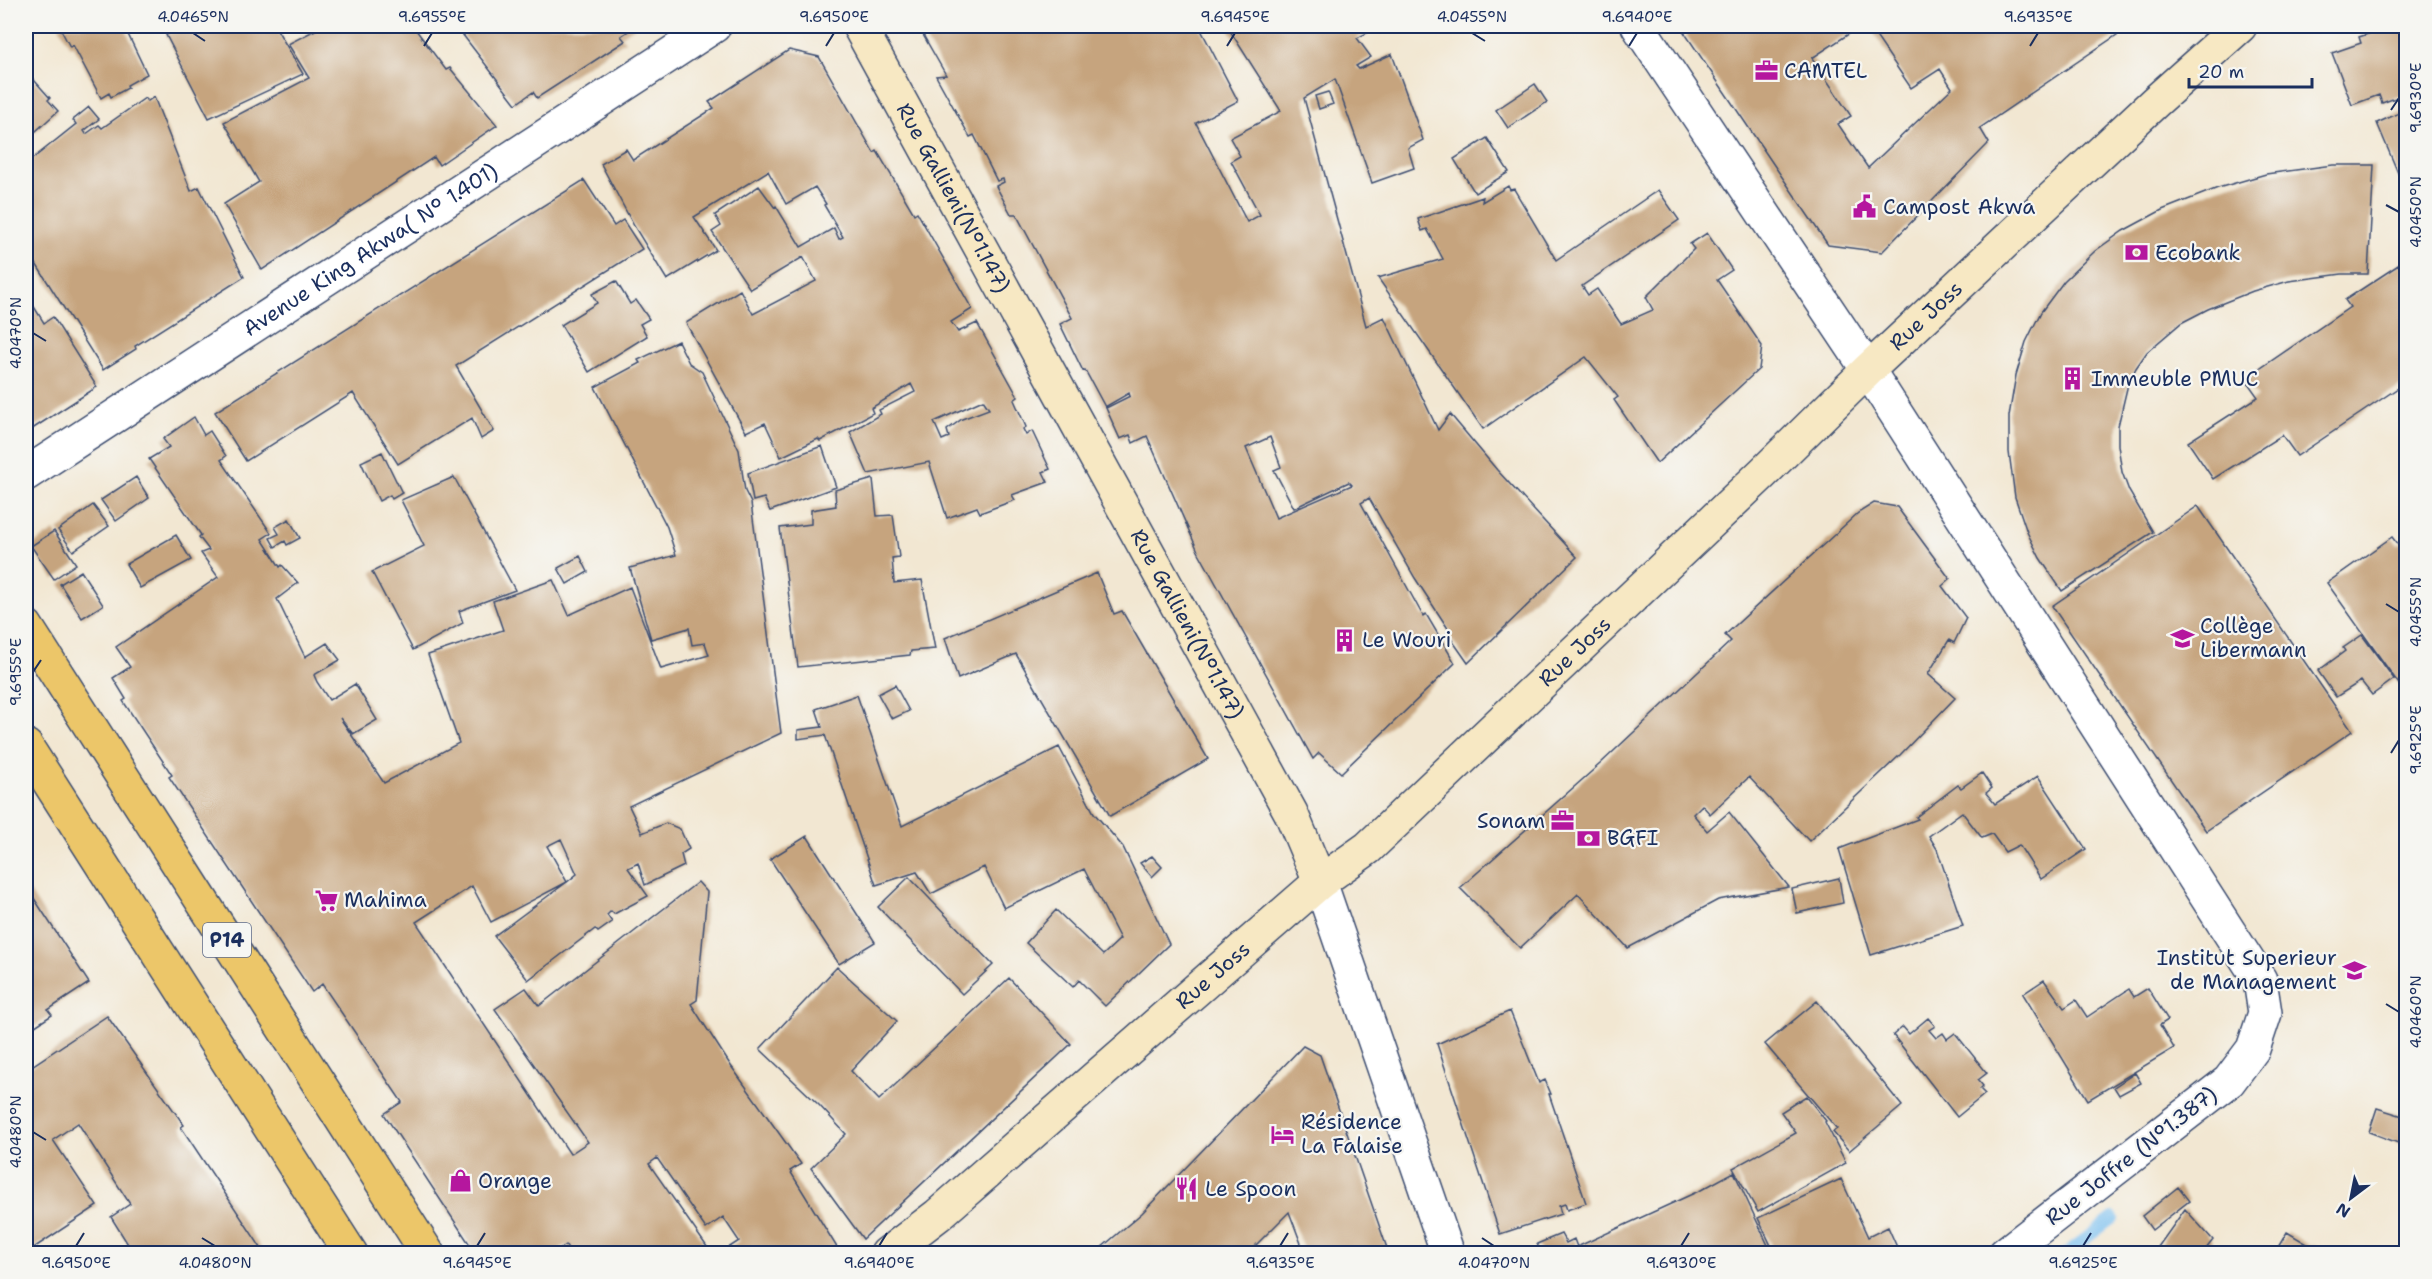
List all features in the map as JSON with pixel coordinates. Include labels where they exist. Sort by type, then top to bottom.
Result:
[{"type":"main road","name":"Rue Gallieni(N°1.147)","points":[[860,26],[1291,813],[1320,882]]},
{"type":"main road","name":"Rue Joss","points":[[887,1254],[938,1215],[1320,882],[1368,848],[1763,473],[1868,370],[2155,102],[2241,26]]},
{"type":"main road","name":"P14","points":[[26,626],[428,1254]]},
{"type":"main road","points":[[26,746],[351,1254]]},
{"type":"street","name":"Avenue King Akwa( N° 1.401)","points":[[26,474],[714,26]]},
{"type":"street","name":"Rue Joffre (N°1.387)","points":[[1638,26],[1868,370],[2260,980],[2265,1013],[2253,1049],[2229,1081],[2005,1254]]},
{"type":"street","name":"Rue Gallieni(N°1.147)","points":[[1320,882],[1448,1254]]},
{"type":"building","points":[[59,26],[124,26],[147,74],[111,97],[109,93],[101,98],[73,45],[70,47]]},
{"type":"building","points":[[169,26],[275,26],[303,74],[209,118],[166,35],[172,32]]},
{"type":"building","points":[[323,26],[413,26],[446,70],[450,68],[497,125],[439,165],[434,157],[262,270],[224,204],[259,182],[224,122],[309,78],[288,44]]},
{"type":"building","points":[[456,26],[636,26],[621,36],[625,41],[537,98],[533,92],[516,104]]},
{"type":"building","points":[[918,26],[1199,26],[1238,101],[1196,123],[1247,222],[1260,215],[1231,161],[1240,156],[1230,138],[1281,111],[1227,26],[1376,26],[1377,28],[1357,38],[1371,57],[1356,66],[1359,69],[1392,54],[1423,140],[1408,148],[1414,168],[1372,183],[1335,79],[1304,98],[1366,326],[1384,317],[1438,430],[1450,414],[1497,470],[1577,557],[1468,663],[1447,633],[1449,630],[1415,578],[1369,498],[1361,503],[1423,616],[1426,614],[1455,663],[1341,773],[1319,753],[1313,759],[1198,551],[1147,436],[1133,443],[1130,435],[1120,439],[1106,408],[1130,396],[1129,393],[1105,407],[1085,370],[1083,371],[1060,324],[1072,318],[1016,214],[1011,214],[996,186],[1004,182],[1003,179],[997,181],[974,135],[970,137],[936,76],[946,75]],"holes":[[[1270,437],[1281,467],[1274,470],[1294,508],[1349,482],[1352,485],[1276,518],[1246,448]]]},
{"type":"building","points":[[1680,26],[1861,26],[1812,58],[1851,116],[1838,124],[1868,168],[1952,88],[1940,69],[1911,88],[1869,26],[2130,26],[1980,128],[1989,143],[1882,252],[1828,245]]},
{"type":"building","points":[[2392,26],[2406,26],[2406,94],[2382,103],[2379,95],[2352,105],[2332,53],[2361,43],[2359,37]]},
{"type":"building","points":[[789,50],[819,57],[874,153],[877,151],[914,214],[917,212],[972,309],[951,322],[958,332],[977,323],[1018,397],[1014,400],[1026,427],[1023,429],[1026,435],[1032,431],[1050,469],[1043,472],[1048,482],[1012,495],[1015,500],[980,513],[977,507],[947,518],[929,462],[868,474],[850,432],[881,414],[879,410],[915,392],[911,384],[871,408],[873,413],[820,441],[818,439],[781,457],[765,423],[746,432],[686,323],[740,290],[753,314],[816,281],[803,257],[750,289],[712,232],[721,226],[715,215],[759,186],[775,208],[776,206],[801,247],[834,228],[839,239],[843,237],[815,187],[786,204],[768,171],[694,217],[716,250],[667,280],[634,226],[601,164],[626,149],[633,160],[714,108],[709,102]],"holes":[[[983,400],[989,409],[962,419],[947,430],[949,437],[942,440],[934,422]]]},
{"type":"building","points":[[26,71],[50,98],[48,100],[58,111],[26,140]]},
{"type":"building","points":[[1535,84],[1547,102],[1508,128],[1496,110]]},
{"type":"building","points":[[1328,92],[1333,104],[1319,109],[1315,96]]},
{"type":"building","points":[[154,97],[191,191],[199,187],[244,277],[135,346],[136,349],[103,370],[26,248],[26,164],[76,124],[73,120],[89,107],[99,119],[84,131],[86,134],[99,125],[102,128],[145,98],[148,101]]},
{"type":"building","points":[[2406,110],[2406,192],[2377,123]]},
{"type":"building","points":[[1487,138],[1509,172],[1475,193],[1454,159]]},
{"type":"building","name":"Immeuble PMUC","points":[[2333,165],[2374,165],[2368,274],[2342,274],[2289,281],[2253,291],[2208,309],[2181,323],[2147,352],[2128,384],[2118,426],[2118,445],[2122,472],[2129,491],[2153,532],[2062,591],[2040,558],[2027,532],[2015,497],[2009,452],[2009,416],[2016,375],[2026,342],[2041,312],[2064,281],[2095,251],[2123,231],[2162,210],[2218,188],[2266,174]]},
{"type":"building","points":[[584,180],[614,226],[623,220],[642,249],[456,366],[494,431],[481,439],[472,418],[398,464],[353,393],[246,461],[215,412]]},
{"type":"building","points":[[1508,186],[1510,190],[1514,189],[1556,260],[1658,190],[1679,220],[1582,286],[1588,295],[1597,289],[1621,324],[1653,310],[1646,297],[1694,249],[1690,244],[1707,233],[1732,270],[1717,280],[1762,346],[1759,369],[1657,463],[1614,400],[1618,397],[1586,357],[1483,429],[1378,278],[1443,259],[1427,229],[1422,231],[1418,219],[1483,197],[1482,202]]},
{"type":"building","points":[[2406,260],[2406,387],[2404,384],[2297,456],[2282,435],[2213,479],[2188,442],[2258,397],[2245,379],[2350,307],[2345,300]]},
{"type":"building","points":[[616,281],[630,304],[636,300],[649,319],[640,324],[647,336],[589,372],[561,325],[597,303],[592,294]]},
{"type":"building","points":[[26,294],[44,323],[53,317],[97,387],[26,433]]},
{"type":"building","points":[[678,341],[689,363],[702,372],[739,450],[745,491],[751,503],[781,733],[629,806],[642,833],[666,823],[680,829],[689,849],[681,854],[684,866],[645,885],[638,863],[628,868],[648,896],[614,914],[611,911],[607,915],[612,922],[598,932],[595,929],[528,980],[494,936],[567,882],[491,922],[472,886],[416,922],[570,1154],[588,1142],[495,1009],[526,988],[539,1006],[698,882],[707,892],[697,1000],[691,1004],[731,1066],[801,1164],[790,1171],[841,1254],[719,1254],[739,1241],[723,1217],[706,1229],[657,1158],[649,1164],[712,1254],[571,1254],[566,1245],[553,1254],[476,1254],[384,1114],[402,1102],[322,984],[312,992],[169,777],[172,775],[123,701],[126,699],[113,678],[130,667],[116,647],[218,577],[201,553],[209,550],[199,537],[201,535],[149,459],[169,447],[163,439],[194,417],[204,435],[210,431],[226,456],[221,460],[271,533],[262,539],[280,567],[282,565],[298,583],[277,599],[305,657],[327,643],[340,660],[314,675],[317,682],[329,700],[355,684],[377,720],[353,734],[340,718],[384,783],[459,743],[428,655],[503,630],[493,601],[553,580],[569,615],[630,587],[661,669],[709,655],[705,643],[692,645],[689,628],[651,639],[630,568],[676,555],[667,527],[595,387],[640,363],[638,360]],"holes":[[[561,839],[577,874],[567,882],[547,846]]]},
{"type":"building","points":[[822,446],[836,487],[770,511],[764,498],[753,501],[748,473]]},
{"type":"building","points":[[382,452],[402,493],[392,499],[390,495],[379,501],[361,462]]},
{"type":"building","points":[[136,477],[149,498],[116,521],[101,500]]},
{"type":"building","points":[[454,477],[515,590],[459,611],[463,623],[413,650],[372,572],[424,546],[401,500]]},
{"type":"building","points":[[873,479],[877,516],[893,515],[899,557],[892,558],[894,583],[922,580],[935,649],[911,651],[910,655],[798,667],[780,528],[811,524],[811,510],[836,506],[835,490]]},
{"type":"building","points":[[1874,503],[1897,507],[1950,579],[1942,586],[1966,618],[1954,643],[1949,640],[1928,674],[1955,698],[1900,755],[1809,841],[1749,777],[1710,814],[1702,805],[1693,814],[1707,831],[1729,812],[1789,887],[1718,900],[1628,948],[1578,894],[1520,948],[1460,888],[1600,764],[1731,641],[1725,635],[1858,513]]},
{"type":"building","points":[[93,505],[109,526],[73,551],[58,530]]},
{"type":"building","name":"Collège Libermann","points":[[2198,506],[2352,731],[2206,831],[2052,606]]},
{"type":"building","points":[[289,519],[300,538],[287,545],[285,541],[275,547],[270,538],[279,534],[275,527]]},
{"type":"building","points":[[54,531],[76,564],[54,579],[31,546]]},
{"type":"building","points":[[176,535],[191,560],[140,588],[126,564]]},
{"type":"building","points":[[2392,537],[2398,545],[2406,539],[2406,694],[2327,583]]},
{"type":"building","points":[[580,556],[588,572],[567,584],[558,568]]},
{"type":"building","points":[[81,571],[103,605],[82,618],[60,584]]},
{"type":"building","points":[[1097,573],[1114,614],[1122,611],[1208,759],[1110,816],[1016,654],[958,679],[945,638]]},
{"type":"building","points":[[2362,635],[2394,679],[2372,695],[2361,681],[2336,697],[2318,671],[2345,651],[2343,648]]},
{"type":"building","points":[[895,685],[909,711],[892,719],[878,694]]},
{"type":"building","points":[[857,695],[902,826],[1059,747],[1094,813],[1123,847],[1169,944],[1105,1006],[1079,980],[1073,987],[1026,943],[1056,910],[1103,955],[1120,939],[1084,869],[1004,908],[984,867],[931,894],[917,872],[876,885],[825,735],[798,739],[798,730],[822,727],[816,709]]},
{"type":"building","points":[[1982,773],[1992,788],[1986,793],[1995,804],[2038,776],[2086,849],[2041,879],[2019,845],[2005,852],[1992,834],[1982,838],[1962,812],[1929,836],[1937,849],[1963,926],[1871,955],[1839,849],[1918,819],[1916,817],[1958,785],[1961,788]]},
{"type":"building","points":[[807,836],[875,942],[839,964],[770,859]]},
{"type":"building","points":[[1152,856],[1162,867],[1152,877],[1140,863]]},
{"type":"building","points":[[909,877],[993,965],[962,994],[878,907]]},
{"type":"building","points":[[1839,878],[1843,903],[1797,913],[1792,889]]},
{"type":"building","points":[[26,886],[89,983],[48,1010],[52,1015],[26,1032]]},
{"type":"building","points":[[837,967],[897,1021],[851,1071],[879,1100],[1009,978],[1071,1044],[863,1239],[811,1168],[846,1134],[760,1049]]},
{"type":"building","points":[[2044,980],[2064,1008],[2076,1000],[2087,1017],[2129,989],[2134,997],[2148,988],[2168,1020],[2160,1025],[2174,1048],[2088,1100],[2023,994]]},
{"type":"building","points":[[1817,1001],[1902,1106],[1849,1151],[1833,1132],[1837,1129],[1765,1044]]},
{"type":"building","points":[[1510,1011],[1539,1083],[1545,1080],[1551,1094],[1549,1094],[1586,1203],[1567,1210],[1565,1204],[1559,1206],[1561,1214],[1500,1234],[1437,1044]]},
{"type":"building","points":[[107,1016],[184,1125],[181,1127],[265,1254],[134,1254],[111,1217],[130,1204],[78,1123],[53,1140],[97,1206],[26,1253],[26,1070]]},
{"type":"building","points":[[1928,1018],[1935,1026],[1929,1030],[1936,1038],[1943,1033],[1947,1039],[1955,1033],[1987,1073],[1978,1080],[1983,1086],[1980,1089],[1985,1094],[1957,1117],[1893,1035],[1903,1027],[1909,1034]]},
{"type":"building","name":"Résidence La Falaise","points":[[1303,1046],[1320,1055],[1389,1254],[1305,1254],[1289,1212],[1247,1254],[1094,1254],[1142,1213]]},
{"type":"building","points":[[2135,1073],[2141,1083],[2119,1095],[2114,1087]]},
{"type":"building","points":[[1806,1096],[1826,1121],[1846,1163],[1758,1212],[1733,1168],[1796,1133],[1781,1112]]},
{"type":"building","points":[[2377,1108],[2406,1117],[2406,1146],[2369,1132]]},
{"type":"building","points":[[1734,1172],[1772,1254],[1542,1254],[1537,1244],[1561,1234],[1566,1243],[1574,1239],[1577,1247],[1701,1190]]},
{"type":"building","points":[[1841,1179],[1868,1237],[1888,1227],[1900,1254],[1775,1254],[1758,1218]]},
{"type":"building","points":[[2178,1187],[2189,1201],[2152,1230],[2142,1216]]},
{"type":"building","points":[[2185,1209],[2213,1240],[2202,1254],[2153,1254]]},
{"type":"building","points":[[2287,1232],[2312,1247],[2313,1245],[2328,1254],[2274,1254]]},
{"type":"waterway","points":[[2065,1254],[2113,1218]]},
{"type":"place","name":"CAMTEL","points":[[1766,71]]},
{"type":"place","name":"Campost Akwa","points":[[1865,207]]},
{"type":"place","name":"Ecobank","points":[[2137,253]]},
{"type":"place","name":"Immeuble PMUC","points":[[2073,379]]},
{"type":"place","name":"Collège Libermann","points":[[2182,638]]},
{"type":"place","name":"Le Wouri","points":[[1344,640]]},
{"type":"place","name":"Sonam","points":[[1563,821]]},
{"type":"place","name":"BGFI","points":[[1589,838]]},
{"type":"place","name":"Mahima","points":[[326,900]]},
{"type":"place","name":"Institut Superieur de Management","points":[[2355,970]]},
{"type":"place","name":"Résidence La Falaise","points":[[1283,1134]]},
{"type":"place","name":"Orange","points":[[460,1181]]},
{"type":"place","name":"Le Spoon","points":[[1187,1189]]}]
